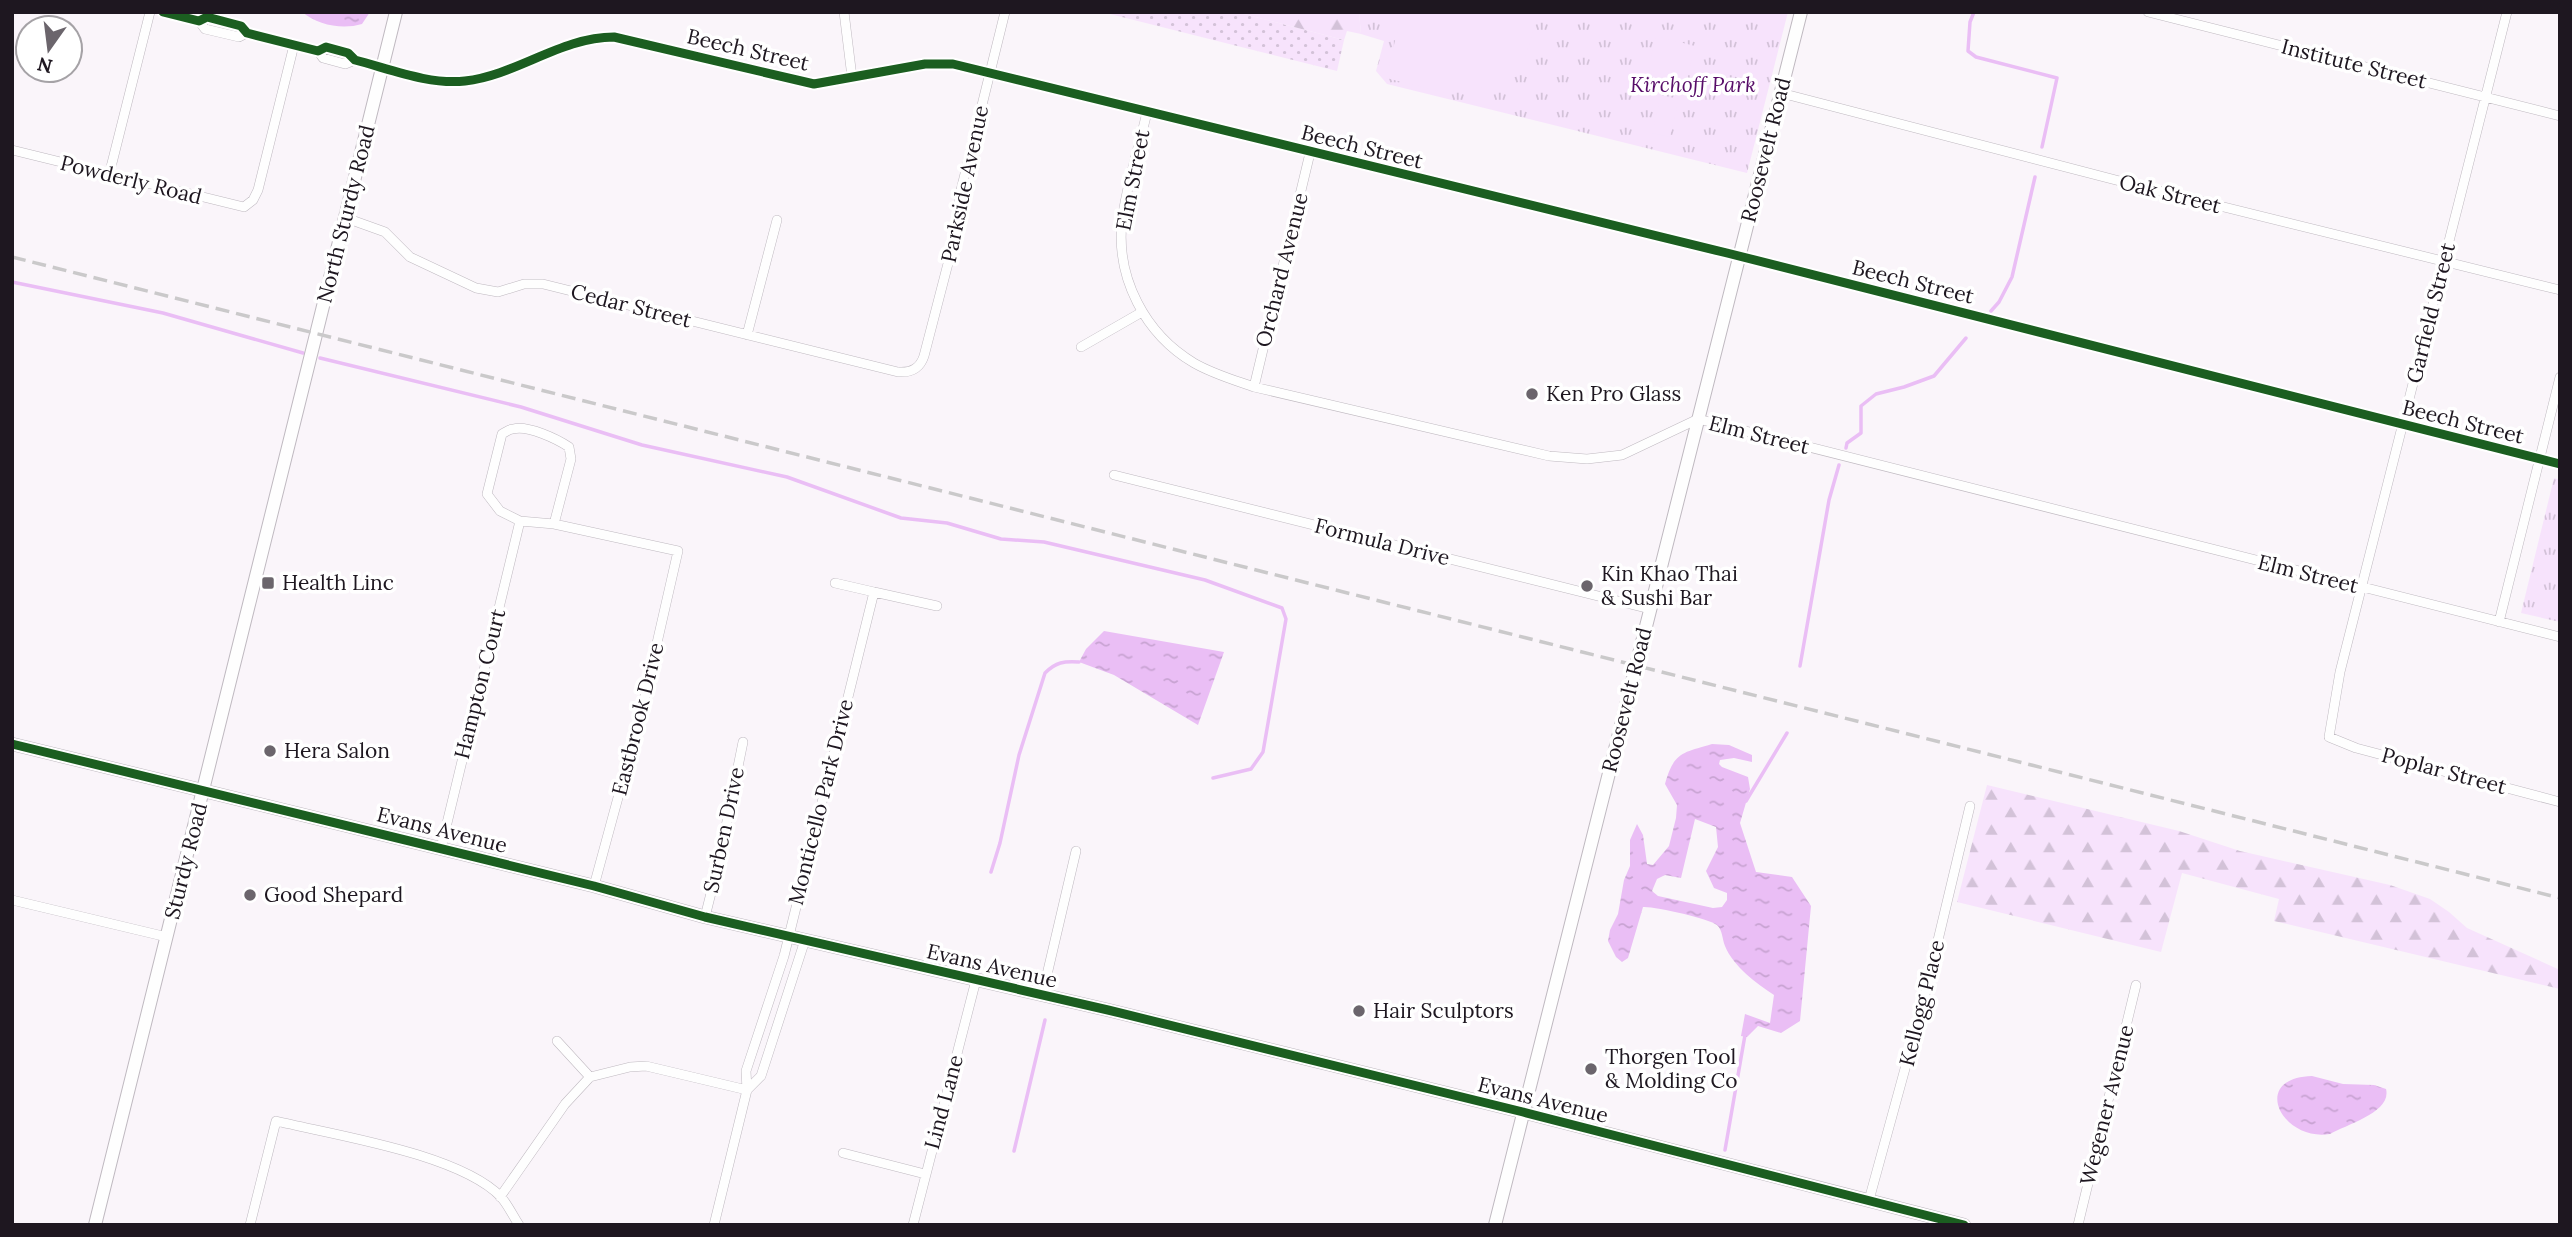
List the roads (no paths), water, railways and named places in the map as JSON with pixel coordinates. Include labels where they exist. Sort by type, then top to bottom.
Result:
[{"type":"street","points":[[109,175],[150,12]]},
{"type":"street","name":"Beech Street","points":[[163,12],[199,22],[207,17],[240,26],[247,33],[318,51],[323,58],[345,64],[355,60],[424,79],[466,81],[497,73],[588,39],[614,37],[803,83],[826,83],[925,64],[953,65],[1740,256],[2560,464]]},
{"type":"street","name":"North Sturdy Road","points":[[297,416],[396,12]]},
{"type":"street","points":[[844,12],[852,77]]},
{"type":"street","name":"Parkside Avenue","points":[[924,356],[958,225],[960,194],[1005,12]]},
{"type":"street","name":"Roosevelt Road","points":[[1495,1225],[1801,12]]},
{"type":"street","name":"Institute Street","points":[[2148,12],[2560,116]]},
{"type":"street","name":"Garfield Street","points":[[2329,737],[2340,671],[2507,12]]},
{"type":"street","name":"Powderly Road","points":[[12,150],[240,207],[250,204],[258,190],[294,45]]},
{"type":"street","name":"Oak Street","points":[[1781,93],[2443,263],[2560,290]]},
{"type":"street","name":"Elm Street","points":[[1147,112],[1124,208],[1121,239],[1125,270],[1142,312],[1159,334],[1182,355],[1216,374],[1254,387],[1549,456],[1587,459],[1622,455],[1698,419],[2560,637]]},
{"type":"street","name":"Orchard Avenue","points":[[1254,387],[1310,153]]},
{"type":"street","name":"Cedar Street","points":[[346,218],[385,232],[410,257],[484,291],[498,292],[524,284],[543,284],[898,372],[905,373],[917,368],[924,356]]},
{"type":"street","points":[[747,335],[777,220]]},
{"type":"street","points":[[1082,347],[1142,312]]},
{"type":"street","points":[[2498,622],[2560,377]]},
{"type":"street","name":"Sturdy Road","points":[[95,1225],[297,416]]},
{"type":"street","points":[[513,428],[537,432],[560,441],[569,447],[572,459],[554,524],[520,521],[500,511],[488,494],[502,434],[513,428]]},
{"type":"street","name":"Formula Drive","points":[[1114,475],[1650,609]]},
{"type":"street","name":"Hampton Court","points":[[441,848],[520,521]]},
{"type":"street","name":"Eastbrook Drive","points":[[554,524],[678,551],[641,713],[594,886]]},
{"type":"street","points":[[835,583],[937,606]]},
{"type":"street","name":"Monticello Park Drive","points":[[714,1225],[747,1090],[747,1071],[784,956],[874,592]]},
{"type":"street","name":"Poplar Street","points":[[2329,737],[2356,748],[2560,802]]},
{"type":"street","name":"Surben Drive","points":[[705,917],[743,742]]},
{"type":"street","name":"Evans Avenue","points":[[12,744],[594,886],[705,917],[1523,1112],[1964,1225]]},
{"type":"street","name":"Kellogg Place","points":[[1869,1200],[1923,1003],[1970,806]]},
{"type":"street","points":[[1042,996],[1076,851]]},
{"type":"street","points":[[12,900],[167,937]]},
{"type":"street","name":"Monticello Park Drive","points":[[747,1090],[761,1076],[806,940]]},
{"type":"street","name":"Lind Lane","points":[[913,1225],[976,980]]},
{"type":"street","name":"Wegener Avenue","points":[[2078,1225],[2136,985]]},
{"type":"street","points":[[557,1041],[590,1077]]},
{"type":"street","points":[[500,1197],[565,1104],[590,1077],[630,1067],[646,1066],[747,1090]]},
{"type":"street","points":[[250,1225],[276,1121],[428,1157],[469,1175],[500,1197],[519,1225]]},
{"type":"street","points":[[843,1153],[925,1174]]},
{"type":"water","points":[[302,12],[370,12],[362,24],[338,26],[323,23]]},
{"type":"water","points":[[1104,631],[1224,652],[1198,725],[1114,675],[1079,662],[1086,649]]},
{"type":"water","points":[[1712,744],[1729,745],[1752,755],[1752,762],[1734,758],[1720,760],[1719,764],[1748,777],[1750,789],[1740,823],[1756,872],[1792,877],[1811,906],[1800,1021],[1781,1033],[1758,1026],[1747,1037],[1741,1036],[1745,1014],[1770,1023],[1774,995],[1753,980],[1734,961],[1720,930],[1712,922],[1643,907],[1628,958],[1622,962],[1616,957],[1608,941],[1630,866],[1630,840],[1637,824],[1643,835],[1647,864],[1653,865],[1669,846],[1676,818],[1677,805],[1665,784],[1668,773],[1681,755]],"holes":[[[1695,819],[1716,827],[1718,847],[1706,871],[1714,888],[1727,893],[1727,900],[1722,907],[1713,908],[1658,896],[1652,891],[1657,879],[1665,875],[1681,878]]]},
{"type":"water","points":[[2312,1076],[2343,1084],[2374,1085],[2386,1089],[2386,1097],[2375,1111],[2367,1116],[2330,1134],[2313,1134],[2298,1129],[2287,1120],[2279,1109],[2277,1097],[2281,1087],[2293,1079]]},
{"type":"waterway","points":[[1974,12],[1970,22],[1968,51],[1976,57],[2057,78],[2042,147]]},
{"type":"waterway","points":[[1991,311],[2012,277],[2035,177]]},
{"type":"waterway","points":[[12,282],[163,313],[303,353]]},
{"type":"waterway","points":[[1846,448],[1847,443],[1861,433],[1861,406],[1876,394],[1934,376],[1966,338]]},
{"type":"waterway","points":[[320,358],[521,407],[642,445],[787,477],[901,518],[947,523],[1001,539],[1044,542],[1205,580],[1282,608],[1286,619],[1263,752],[1251,769],[1213,778]]},
{"type":"waterway","points":[[1800,666],[1829,500],[1839,465]]},
{"type":"waterway","points":[[991,872],[1019,755],[1045,673],[1060,663],[1079,662]]},
{"type":"waterway","points":[[1746,801],[1787,733]]},
{"type":"waterway","points":[[1014,1151],[1045,1020]]},
{"type":"waterway","points":[[1725,1150],[1745,1035]]},
{"type":"railway","points":[[12,257],[2560,898]]},
{"type":"place","name":"Ken Pro Glass","points":[[1532,394]]},
{"type":"place","name":"Health Linc","points":[[268,583]]},
{"type":"place","name":"Kin Khao Thai & Sushi Bar","points":[[1587,586]]},
{"type":"place","name":"Hera Salon","points":[[270,751]]},
{"type":"place","name":"Good Shepard","points":[[250,895]]},
{"type":"place","name":"Hair Sculptors","points":[[1359,1011]]},
{"type":"place","name":"Thorgen Tool & Molding Co","points":[[1591,1069]]},
{"type":"park label","name":"Kirchoff Park","points":[[1693,85]]}]
